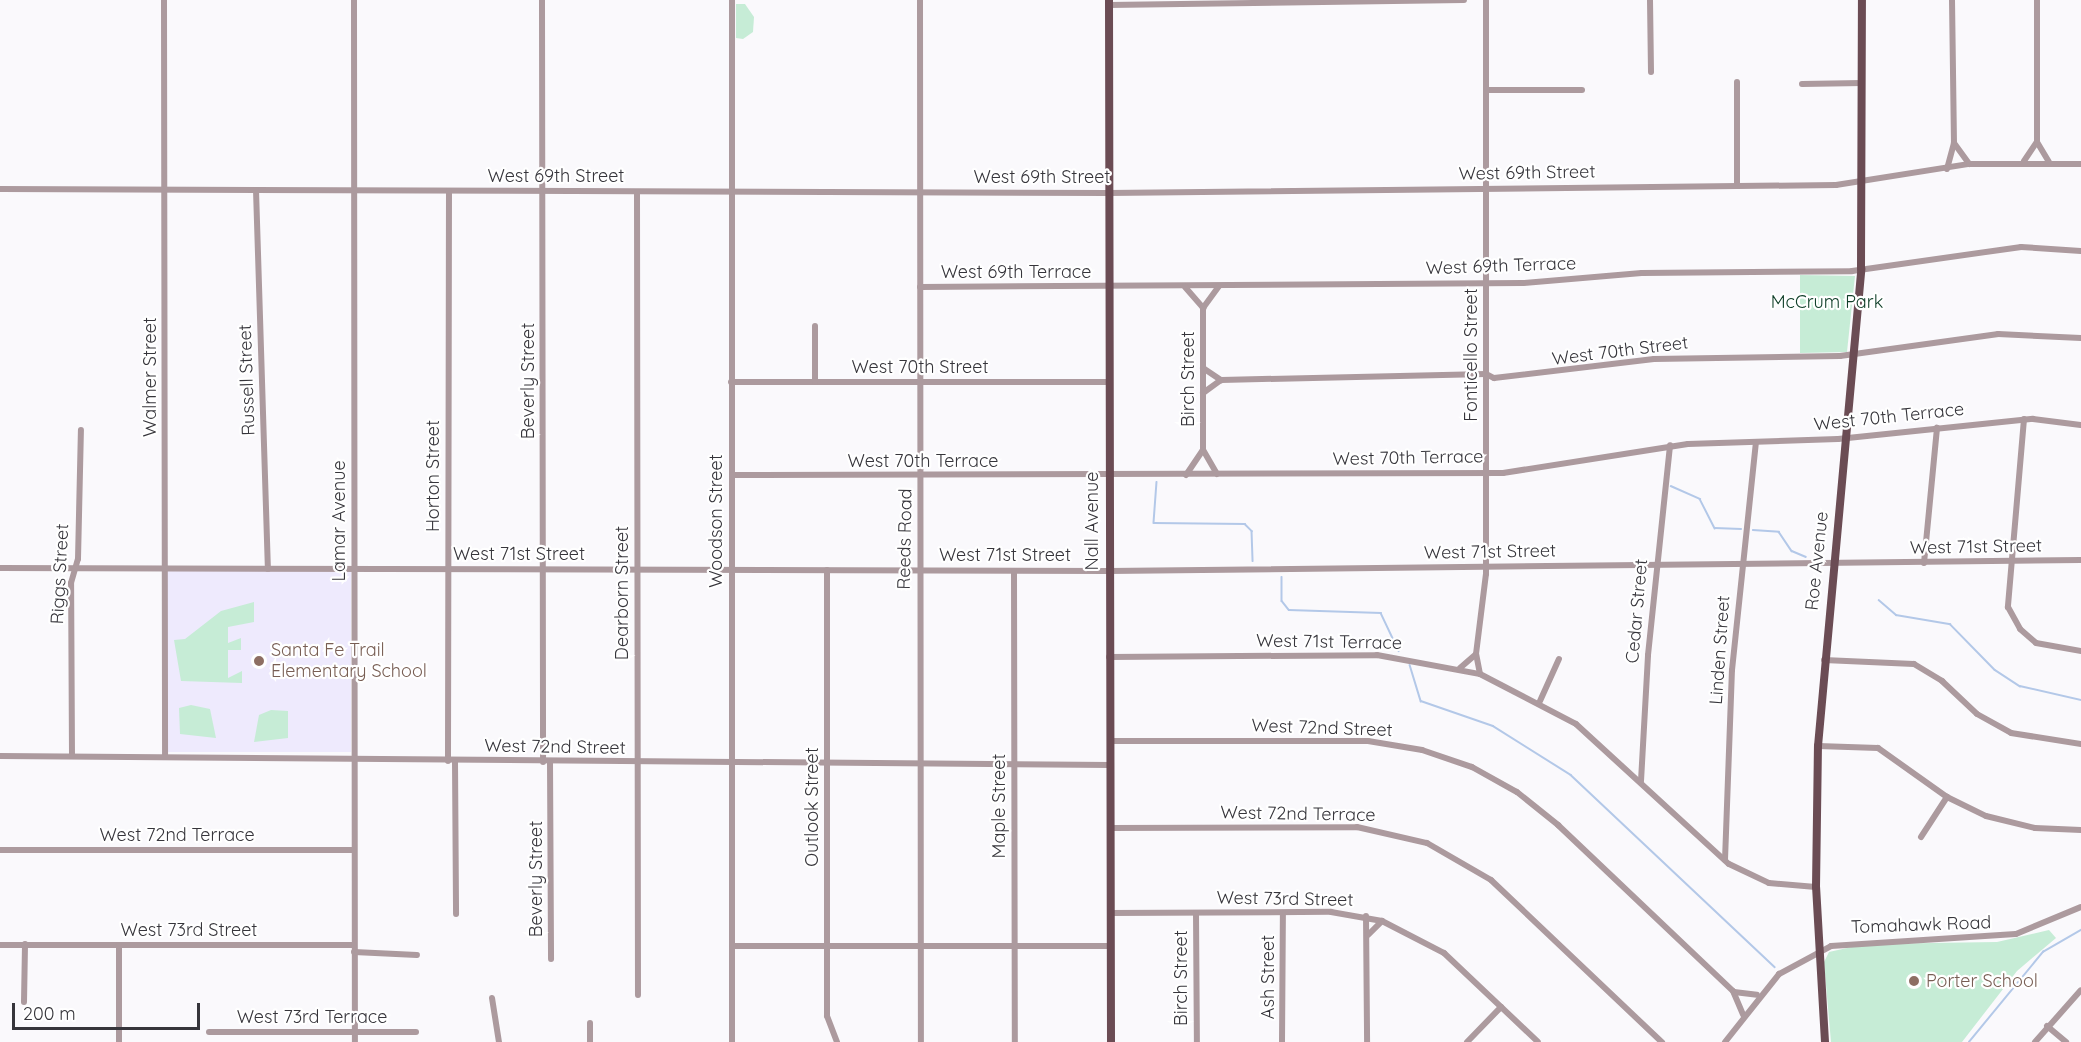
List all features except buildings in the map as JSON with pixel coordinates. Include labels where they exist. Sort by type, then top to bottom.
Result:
[{"type":"main road","name":"Roe Avenue","points":[[1825,1042],[1816,887],[1818,746],[1823,660],[1856,353],[1861,269],[1862,0]]},
{"type":"main road","name":"Nall Avenue","points":[[1109,2],[1108,476],[1111,1042]]},
{"type":"street","name":"Walmer Street","points":[[164,0],[165,755]]},
{"type":"street","name":"Lamar Avenue","points":[[354,0],[355,1042]]},
{"type":"street","name":"Beverly Street","points":[[542,0],[543,569],[551,959]]},
{"type":"street","name":"Woodson Street","points":[[732,0],[732,1042]]},
{"type":"street","name":"Reeds Road","points":[[920,0],[921,1042]]},
{"type":"street","points":[[1109,2],[1464,0]]},
{"type":"street","name":"Fonticello Street","points":[[1480,674],[1476,654],[1485,567],[1486,0]]},
{"type":"street","points":[[1650,0],[1651,72]]},
{"type":"street","points":[[1947,169],[1954,143],[1952,0]]},
{"type":"street","points":[[2037,0],[2037,142],[2049,163]]},
{"type":"street","points":[[1737,82],[1737,186]]},
{"type":"street","points":[[1802,84],[1862,83]]},
{"type":"street","points":[[1486,90],[1582,90]]},
{"type":"street","points":[[2024,162],[2037,142]]},
{"type":"street","points":[[1954,143],[1969,164]]},
{"type":"street","name":"West 69th Street","points":[[0,189],[1109,193],[1737,186],[1862,184],[1969,164],[2024,162],[2081,164]]},
{"type":"street","name":"Russell Street","points":[[256,190],[268,569]]},
{"type":"street","name":"Horton Street","points":[[449,191],[448,569],[456,914]]},
{"type":"street","name":"Dearborn Street","points":[[637,192],[638,995]]},
{"type":"street","name":"West 69th Terrace","points":[[920,287],[1486,284],[1642,273],[1861,269],[1989,250],[2081,251]]},
{"type":"street","points":[[1183,286],[1196,293],[1203,308]]},
{"type":"street","name":"Birch Street","points":[[1217,474],[1203,450],[1203,308],[1220,286]]},
{"type":"street","points":[[815,326],[815,382]]},
{"type":"street","name":"West 70th Street","points":[[1221,380],[1486,374],[1528,377],[1666,359],[1856,353],[2014,333],[2081,338]]},
{"type":"street","points":[[1203,368],[1221,380],[1203,393]]},
{"type":"street","name":"West 70th Street","points":[[731,382],[1108,382]]},
{"type":"street","points":[[2024,419],[2006,596],[2020,629],[2048,648],[2081,651]]},
{"type":"street","name":"West 70th Terrace","points":[[732,475],[1108,476],[1485,469],[1520,471],[1670,445],[1756,443],[1847,437],[2024,419],[2081,425]]},
{"type":"street","points":[[1924,563],[1938,428]]},
{"type":"street","name":"Riggs Street","points":[[72,756],[75,568],[81,430]]},
{"type":"street","name":"Linden Street","points":[[1725,860],[1742,565],[1756,443]]},
{"type":"street","name":"Cedar Street","points":[[1641,781],[1656,565],[1670,445]]},
{"type":"street","points":[[1185,475],[1203,450]]},
{"type":"street","name":"West 71st Street","points":[[0,568],[1109,571],[2081,560]]},
{"type":"street","name":"Outlook Street","points":[[827,570],[827,1016],[837,1042]]},
{"type":"street","name":"Maple Street","points":[[1014,571],[1015,1042]]},
{"type":"street","points":[[1460,668],[1476,654]]},
{"type":"street","name":"West 71st Terrace","points":[[1109,657],[1377,655],[1460,668],[1480,674],[1540,701],[1641,781],[1725,860],[1769,883],[1816,887]]},
{"type":"street","points":[[1540,701],[1559,659]]},
{"type":"street","points":[[1823,660],[1914,664],[1942,681],[1977,714],[2011,733],[2081,744]]},
{"type":"street","name":"West 72nd Street","points":[[1110,741],[1368,741],[1422,750],[1472,767],[1517,792],[1558,825],[1733,992],[1743,1015]]},
{"type":"street","points":[[1818,746],[1886,751],[1947,797],[2011,823],[2081,830]]},
{"type":"street","name":"West 72nd Street","points":[[0,756],[165,755],[452,762],[1110,765]]},
{"type":"street","points":[[1922,837],[1947,797]]},
{"type":"street","name":"West 72nd Terrace","points":[[1110,828],[1357,827],[1426,843],[1491,880],[1662,1042]]},
{"type":"street","name":"West 72nd Terrace","points":[[0,850],[354,850]]},
{"type":"street","name":"Tomahawk Road","points":[[1725,1042],[1757,995],[1786,968],[1819,951],[1859,940],[2016,934],[2081,907]]},
{"type":"street","name":"West 73rd Street","points":[[1110,913],[1283,913],[1366,916],[1383,921],[1444,953],[1538,1042]]},
{"type":"street","name":"Birch Street","points":[[1196,913],[1197,1042]]},
{"type":"street","name":"Ash Street","points":[[1282,1042],[1283,913]]},
{"type":"street","points":[[1366,916],[1368,936],[1367,1042]]},
{"type":"street","points":[[1368,936],[1383,921]]},
{"type":"street","name":"West 73rd Street","points":[[0,945],[354,948],[417,955]]},
{"type":"street","points":[[24,1002],[25,945]]},
{"type":"street","points":[[119,945],[119,1042]]},
{"type":"street","points":[[732,946],[1110,946]]},
{"type":"street","points":[[2035,1042],[2081,990]]},
{"type":"street","points":[[1733,992],[1757,995]]},
{"type":"street","points":[[492,998],[499,1042]]},
{"type":"street","points":[[1467,1042],[1501,1007]]},
{"type":"street","points":[[590,1023],[590,1042]]},
{"type":"street","points":[[2047,1026],[2066,1042]]},
{"type":"street","name":"West 73rd Terrace","points":[[208,1032],[416,1032]]},
{"type":"shaded area","name":"Santa Fe Trail Elementary School","points":[[167,570],[351,570],[351,752],[167,752]]},
{"type":"green space","points":[[736,4],[745,4],[754,17],[753,32],[743,39],[736,38]]},
{"type":"green space","name":"McCrum Park","points":[[1800,275],[1855,276],[1847,352],[1800,353]]},
{"type":"green space","points":[[254,602],[254,622],[228,627],[228,643],[241,638],[241,650],[228,650],[228,678],[242,671],[242,683],[181,681],[174,640],[185,639],[221,611]]},
{"type":"green space","points":[[191,705],[210,709],[216,738],[180,734],[179,708]]},
{"type":"green space","points":[[271,710],[288,711],[288,738],[254,742],[259,715]]},
{"type":"green space","points":[[2049,930],[2056,938],[2017,971],[1962,1042],[1831,1042],[1824,962],[1829,952],[1865,944],[1997,942]]},
{"type":"waterway","points":[[1157,482],[1154,523],[1245,524],[1252,531],[1253,561]]},
{"type":"waterway","points":[[1671,486],[1700,499],[1715,528],[1741,529]]},
{"type":"waterway","points":[[1753,530],[1779,532],[1792,551],[1806,557]]},
{"type":"waterway","points":[[1282,577],[1282,601],[1289,610],[1381,613],[1399,651]]},
{"type":"waterway","points":[[1879,600],[1896,615],[1950,624],[1995,670],[2020,686],[2081,700]]},
{"type":"waterway","points":[[1410,665],[1421,701],[1493,726],[1571,775],[1775,967]]},
{"type":"waterway","points":[[1969,1042],[2043,952],[2081,930]]},
{"type":"place","name":"Santa Fe Trail Elementary School","points":[[259,661]]},
{"type":"place","name":"Porter School","points":[[1914,981]]}]
